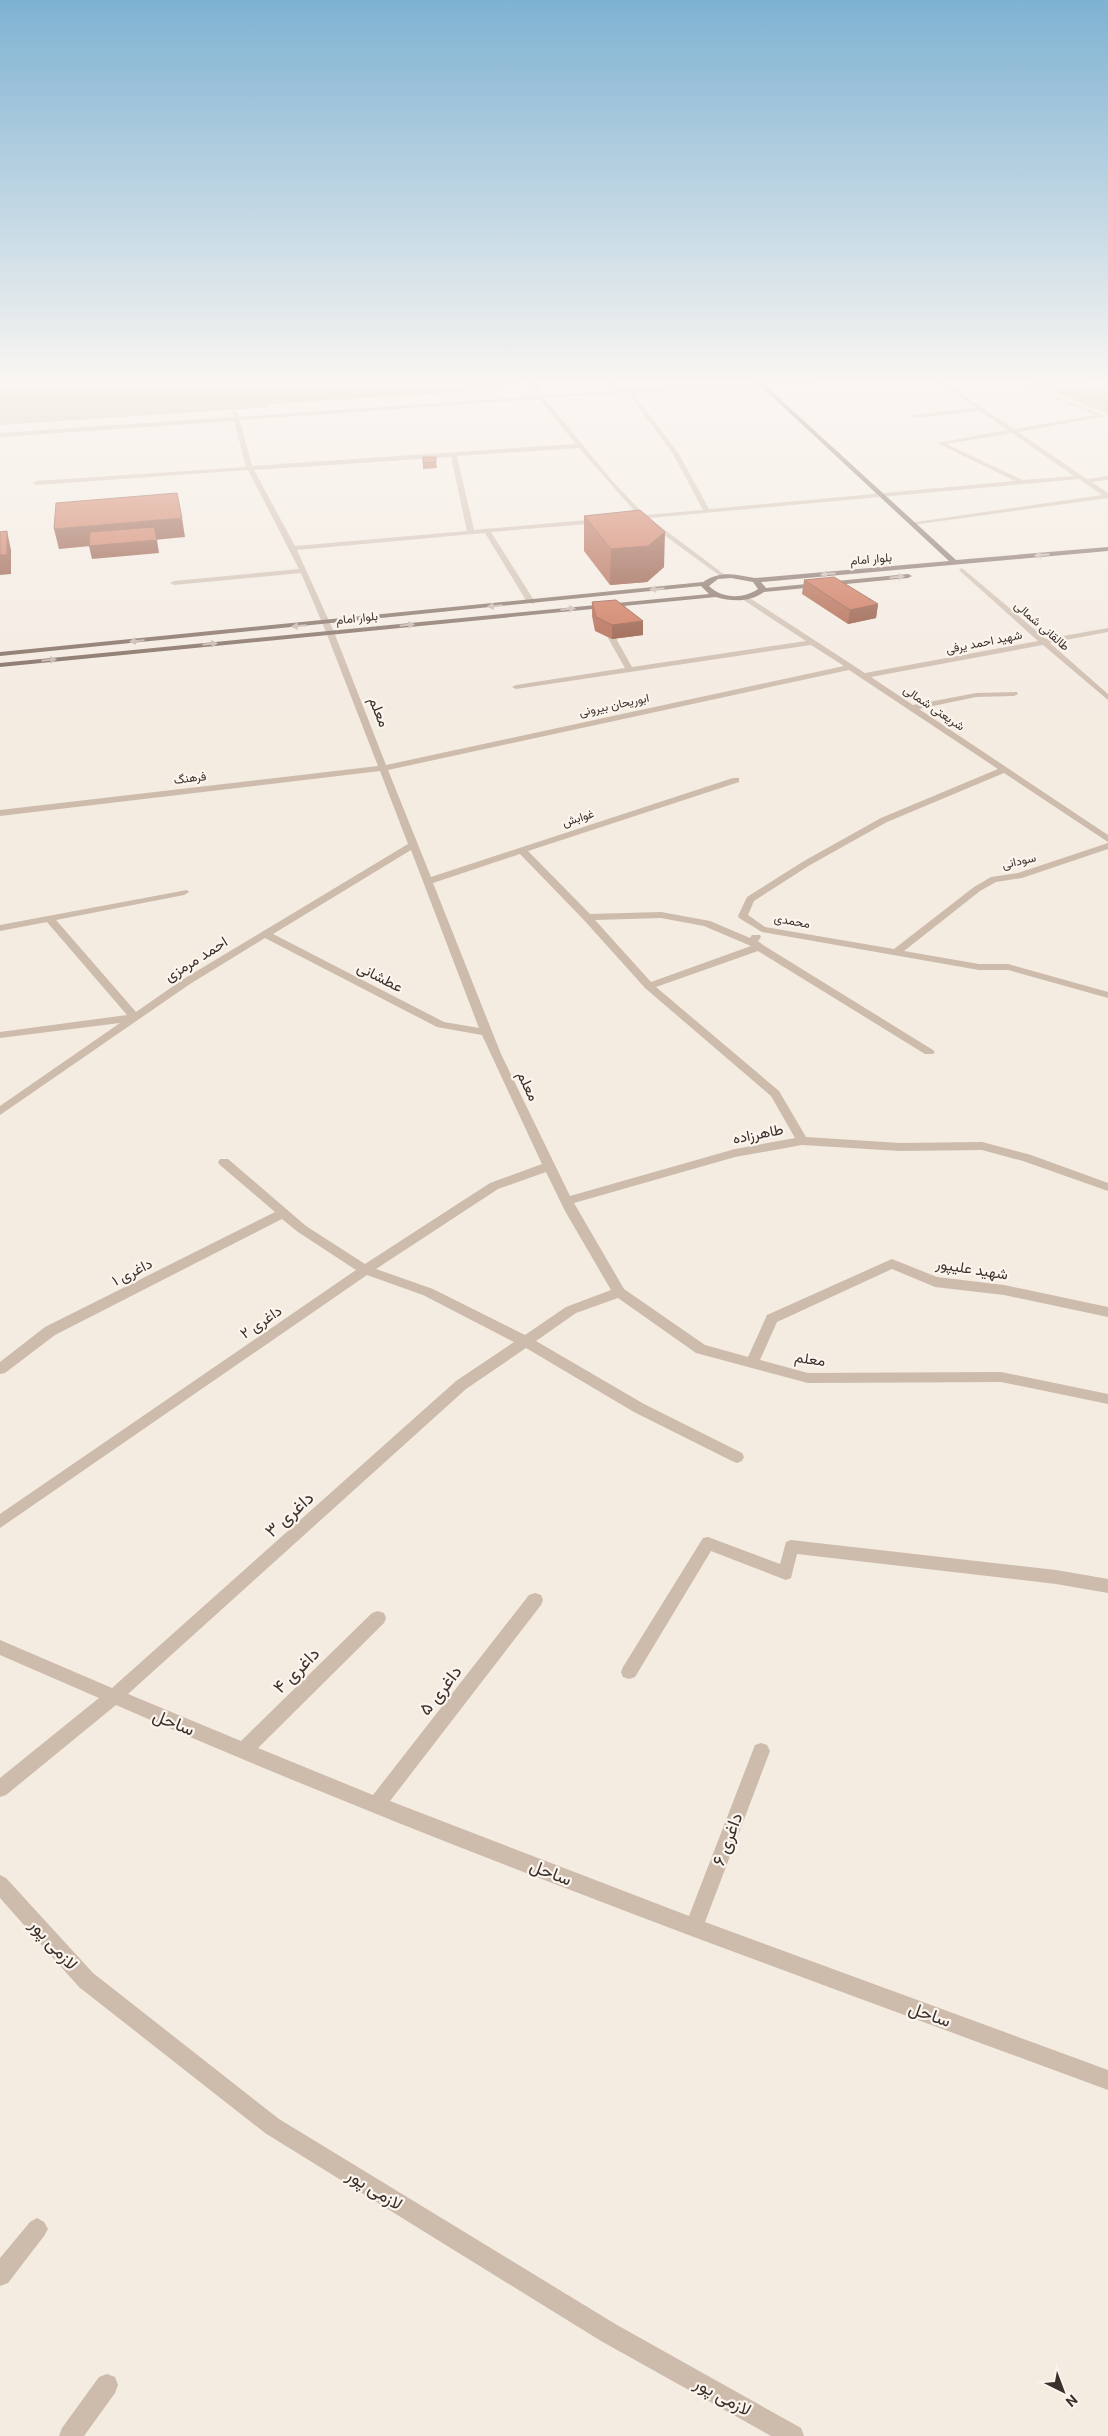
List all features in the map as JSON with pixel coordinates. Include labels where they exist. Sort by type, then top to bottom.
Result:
[{"type":"main road","points":[[878,492],[955,563]]},
{"type":"main road","name":"بلوار امام","points":[[0,654],[705,584],[711,579],[723,576],[740,576],[755,580],[1108,548]]},
{"type":"main road","points":[[952,571],[1108,556]]},
{"type":"main road","name":"بلوار امام","points":[[0,665],[593,606],[717,595],[745,597],[762,590],[914,575]]},
{"type":"main road","points":[[755,580],[760,583],[762,590]]},
{"type":"main road","points":[[705,584],[707,590],[717,595]]},
{"type":"street","name":"معلم","points":[[262,492],[293,548],[330,632],[414,844],[494,1054],[567,1201],[619,1292],[701,1349],[808,1378],[1000,1377],[1108,1399]]},
{"type":"street","points":[[462,492],[470,532]]},
{"type":"street","points":[[621,492],[643,517],[723,576]]},
{"type":"street","points":[[696,492],[707,511]]},
{"type":"street","points":[[623,519],[930,492]]},
{"type":"street","points":[[912,523],[1108,496]]},
{"type":"street","points":[[293,548],[604,520]]},
{"type":"street","points":[[487,531],[531,602]]},
{"type":"street","name":"طالقانی شمالی","points":[[962,570],[1108,698]]},
{"type":"street","points":[[174,583],[303,571]]},
{"type":"street","name":"شریعتی شمالی","points":[[745,597],[1108,839]]},
{"type":"street","points":[[593,606],[630,670]]},
{"type":"street","name":"شهید احمد یرفی","points":[[864,676],[1108,630]]},
{"type":"street","points":[[516,687],[813,642]]},
{"type":"street","name":"ابوریحان بیرونی","points":[[384,768],[851,668]]},
{"type":"street","points":[[912,708],[976,695],[1014,694]]},
{"type":"street","name":"فرهنگ","points":[[0,813],[384,768]]},
{"type":"street","name":"محمدی","points":[[1004,770],[884,820],[807,863],[750,900],[743,916],[762,928],[979,967],[1008,967],[1108,996]]},
{"type":"street","name":"غوابش","points":[[428,881],[736,780]]},
{"type":"street","name":"احمد مرمزی","points":[[0,1111],[186,982],[414,844]]},
{"type":"street","name":"سودانی","points":[[896,952],[977,889],[994,879],[1019,876],[1108,846]]},
{"type":"street","name":"طاهرزاده","points":[[521,850],[587,917],[649,986],[775,1094],[802,1141],[735,1153],[567,1201]]},
{"type":"street","points":[[0,928],[184,892]]},
{"type":"street","points":[[587,917],[661,915],[706,923],[755,944],[929,1052]]},
{"type":"street","points":[[49,918],[134,1018]]},
{"type":"street","points":[[649,986],[755,944],[762,928]]},
{"type":"street","name":"عطشانی","points":[[265,934],[441,1025],[486,1032]]},
{"type":"street","points":[[0,1035],[134,1018]]},
{"type":"street","points":[[802,1141],[900,1147],[982,1146],[1027,1158],[1108,1187]]},
{"type":"street","points":[[224,1162],[302,1229],[366,1270],[428,1292],[525,1341],[639,1408],[738,1457]]},
{"type":"street","name":"داغری ۲","points":[[0,1522],[366,1270],[494,1186],[549,1166]]},
{"type":"street","name":"داغری ۱","points":[[0,1369],[50,1331],[284,1213]]},
{"type":"street","name":"شهید علیپور","points":[[752,1362],[772,1319],[892,1264],[935,1282],[1004,1290],[1108,1312]]},
{"type":"street","name":"داغری ۳","points":[[0,1789],[113,1697],[461,1385],[571,1310],[619,1292]]},
{"type":"street","points":[[629,1672],[708,1543],[786,1573],[791,1547],[1056,1577],[1108,1586]]},
{"type":"street","name":"داغری ۵","points":[[376,1805],[535,1600]]},
{"type":"street","name":"داغری ۴","points":[[243,1751],[378,1618]]},
{"type":"street","name":"ساحل","points":[[0,1647],[113,1697],[376,1805],[694,1927],[1108,2080]]},
{"type":"street","name":"داغری ۶","points":[[694,1927],[761,1751]]},
{"type":"street","name":"لازمی پور","points":[[0,1884],[86,1980],[272,2126],[609,2333],[793,2436]]},
{"type":"street","points":[[0,2275],[37,2229]]},
{"type":"street","points":[[70,2436],[107,2385]]},
{"type":"building","points":[[177,493],[182,518],[54,529],[56,503]]},
{"type":"building","points":[[640,510],[665,532],[648,546],[611,549],[584,516]]},
{"type":"building","points":[[154,527],[157,540],[89,546],[90,532]]},
{"type":"building","points":[[7,531],[7,555],[0,555],[0,532]]},
{"type":"building","points":[[834,577],[878,604],[850,610],[804,580]]},
{"type":"building","points":[[616,600],[643,621],[612,625],[596,617],[592,602]]}]
